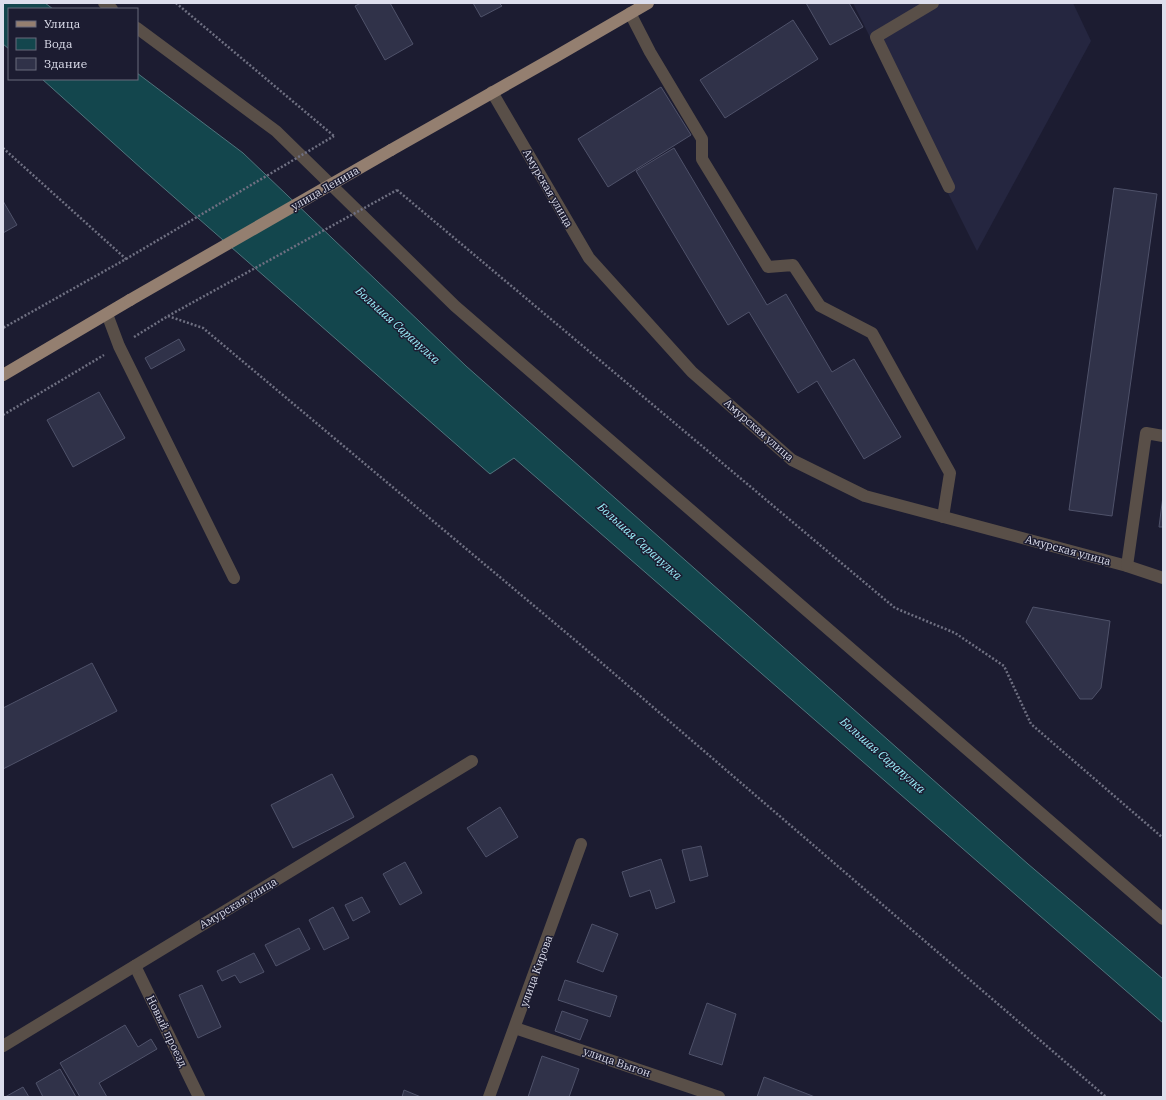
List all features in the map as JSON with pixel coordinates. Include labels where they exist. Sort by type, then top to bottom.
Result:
[{"type":"main road","name":"улица Ленина","points":[[3,375],[130,300],[648,3]]},
{"type":"street","points":[[933,3],[876,37],[949,187]]},
{"type":"street","points":[[630,13],[650,52],[702,139],[702,159],[768,267],[793,265],[820,306],[872,333],[950,473],[943,517]]},
{"type":"street","points":[[138,29],[276,132],[455,306],[1163,919]]},
{"type":"street","name":"Амурская улица","points":[[492,92],[589,258],[692,372],[792,460],[865,496],[1127,566],[1163,578]]},
{"type":"street","points":[[107,314],[119,346],[234,578]]},
{"type":"street","points":[[1127,566],[1146,433],[1163,436]]},
{"type":"street","name":"Амурская улица","points":[[3,1046],[472,761]]},
{"type":"street","name":"улица Кирова","points":[[489,1097],[582,844]]},
{"type":"street","name":"Новый проезд","points":[[135,966],[199,1097]]},
{"type":"street","name":"улица Выгон","points":[[515,1028],[719,1097]]},
{"type":"path","points":[[3,328],[126,259],[334,136],[176,3]]},
{"type":"path","points":[[3,148],[126,259]]},
{"type":"path","points":[[3,414],[168,316],[397,190],[895,608],[955,632],[1004,666],[1031,724],[1163,838]]},
{"type":"path","points":[[168,316],[203,328],[582,646],[1106,1097]]},
{"type":"shaded area","points":[[853,3],[1073,3],[1091,41],[977,251]]},
{"type":"water","points":[[3,3],[45,3],[52,8],[8,8],[8,48],[3,44]]},
{"type":"water","name":"Большая Сарапулка","points":[[138,74],[243,153],[466,366],[1028,864],[1163,979],[1163,1023],[514,458],[490,474],[142,169],[43,80],[138,80]]},
{"type":"building","points":[[361,3],[390,3],[413,44],[385,60],[355,6]]},
{"type":"building","points":[[473,3],[499,3],[502,6],[481,17]]},
{"type":"building","points":[[806,3],[849,3],[863,27],[830,45]]},
{"type":"building","points":[[793,20],[818,59],[725,118],[700,80]]},
{"type":"building","points":[[661,87],[691,135],[608,187],[578,139]]},
{"type":"building","points":[[674,148],[767,305],[786,294],[832,372],[854,359],[901,437],[864,459],[817,381],[798,393],[749,312],[728,325],[636,171]]},
{"type":"building","points":[[1114,188],[1157,194],[1112,516],[1069,510]]},
{"type":"building","points":[[3,201],[17,225],[3,233]]},
{"type":"building","points":[[179,339],[185,350],[151,369],[145,358]]},
{"type":"building","points":[[99,392],[125,438],[73,467],[47,420]]},
{"type":"building","points":[[1163,496],[1163,527],[1159,527]]},
{"type":"building","points":[[1033,607],[1110,621],[1101,688],[1092,699],[1080,699],[1026,622]]},
{"type":"building","points":[[92,663],[117,711],[3,769],[3,708]]},
{"type":"building","points":[[332,774],[354,817],[293,848],[271,805]]},
{"type":"building","points":[[500,807],[518,837],[486,857],[467,828]]},
{"type":"building","points":[[701,846],[708,876],[690,881],[682,850]]},
{"type":"building","points":[[661,859],[675,902],[656,909],[650,890],[630,897],[622,872]]},
{"type":"building","points":[[405,862],[422,893],[400,905],[383,874]]},
{"type":"building","points":[[362,897],[370,912],[353,921],[345,905]]},
{"type":"building","points":[[333,907],[349,938],[324,950],[309,920]]},
{"type":"building","points":[[592,924],[618,934],[603,972],[577,962]]},
{"type":"building","points":[[299,928],[310,949],[276,966],[265,945]]},
{"type":"building","points":[[254,953],[264,972],[240,983],[235,975],[222,981],[217,971]]},
{"type":"building","points":[[565,980],[617,996],[610,1017],[558,1000]]},
{"type":"building","points":[[202,985],[221,1027],[198,1038],[179,995]]},
{"type":"building","points":[[707,1003],[736,1014],[722,1065],[689,1054]]},
{"type":"building","points":[[562,1011],[588,1020],[580,1040],[555,1031]]},
{"type":"building","points":[[125,1025],[138,1047],[151,1039],[157,1049],[99,1083],[107,1097],[80,1097],[60,1063]]},
{"type":"building","points":[[542,1056],[579,1069],[569,1097],[528,1097]]},
{"type":"building","points":[[60,1069],[76,1097],[43,1097],[36,1083]]},
{"type":"building","points":[[764,1077],[815,1097],[757,1097]]},
{"type":"building","points":[[23,1087],[29,1097],[5,1097]]},
{"type":"building","points":[[404,1090],[421,1097],[402,1097]]}]
